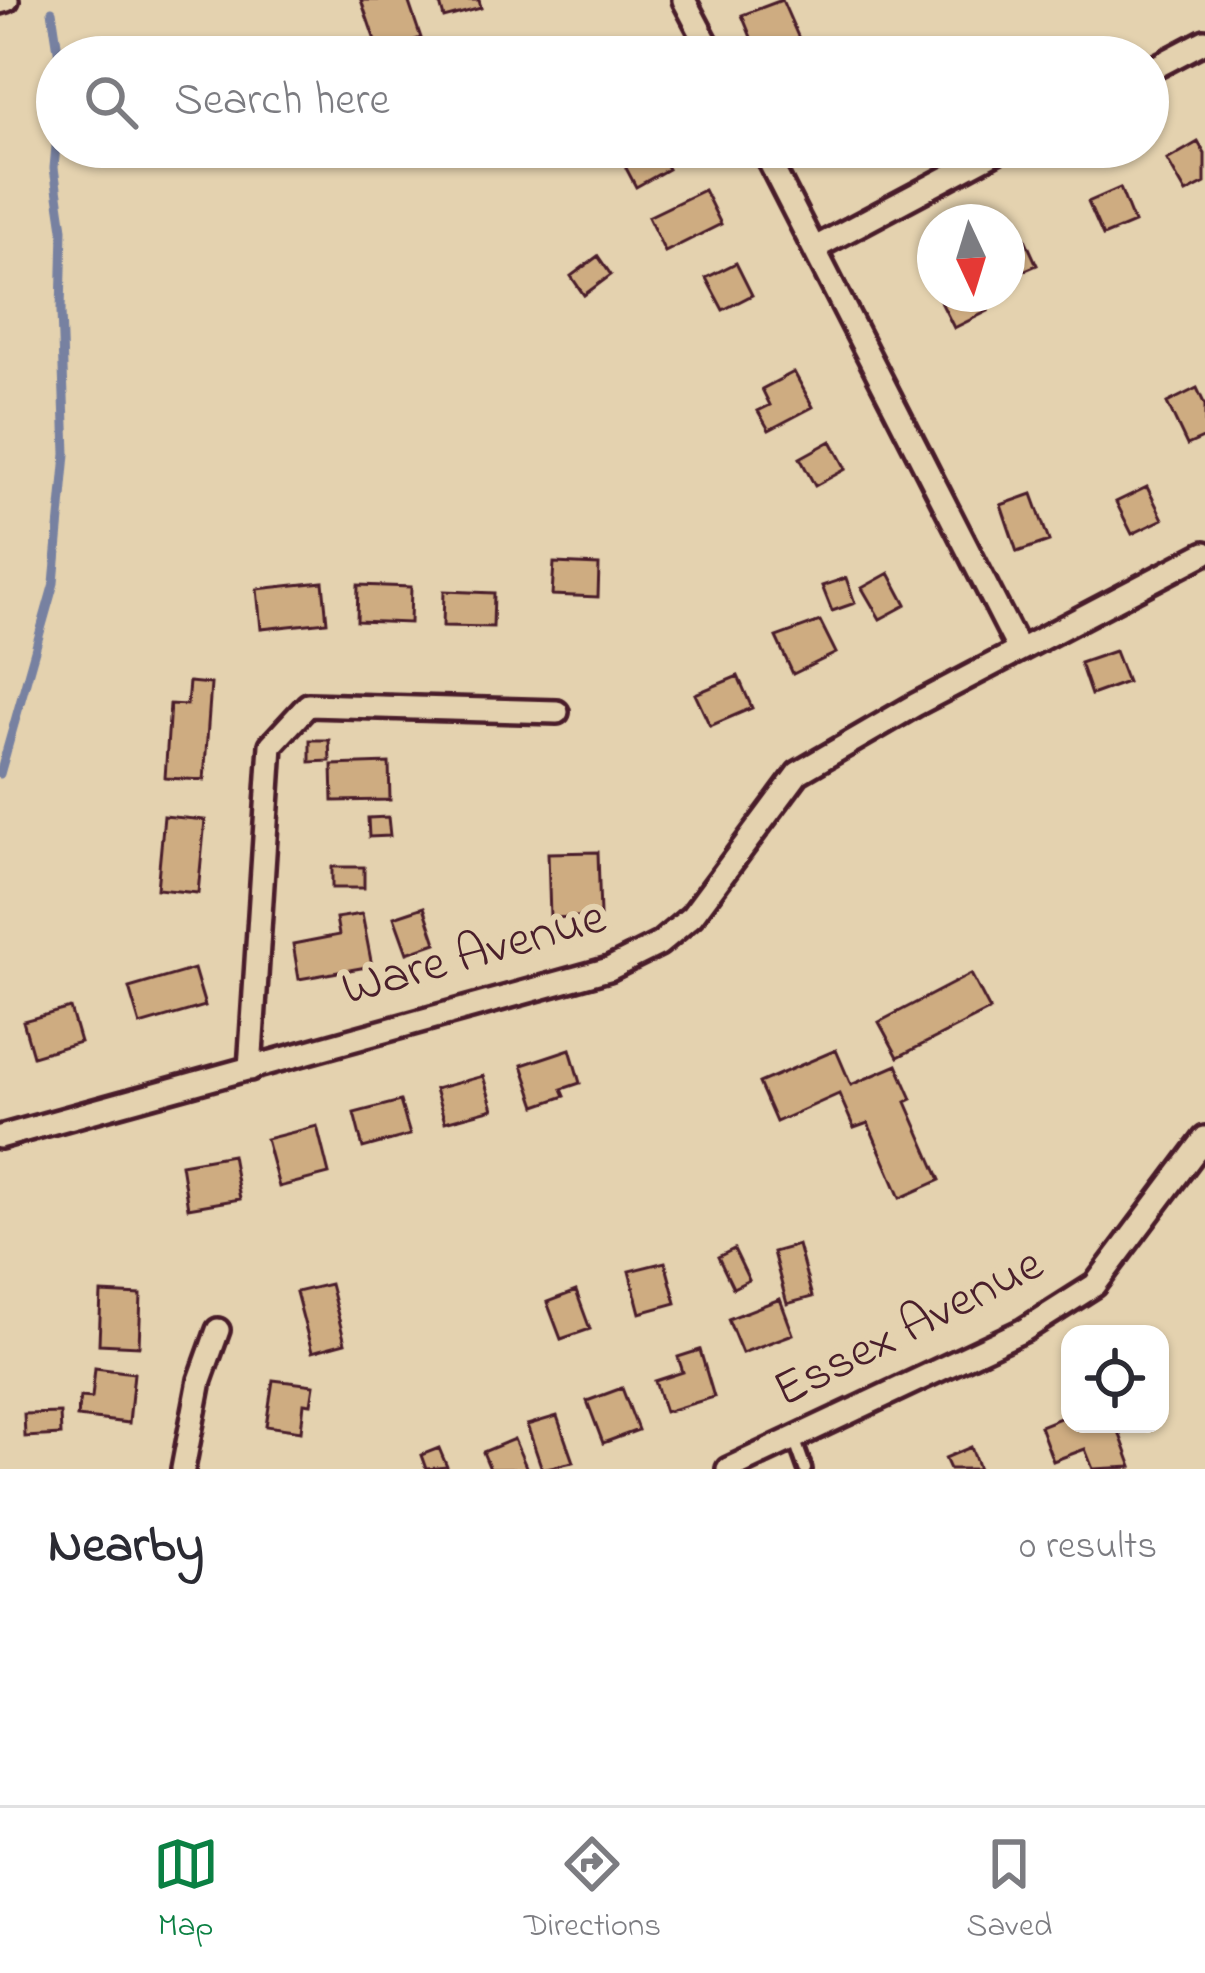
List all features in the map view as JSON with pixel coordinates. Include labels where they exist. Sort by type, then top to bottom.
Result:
[{"type":"street","points":[[684,0],[703,36]]},
{"type":"street","points":[[1169,60],[1205,41]]},
{"type":"street","points":[[773,168],[1019,650]]},
{"type":"street","points":[[815,248],[965,168]]},
{"type":"street","name":"Ware Avenue","points":[[0,1136],[609,969],[658,944],[692,916],[798,773],[1205,553]]},
{"type":"street","points":[[250,1069],[271,745],[308,705],[557,712]]},
{"type":"street","name":"Essex Avenue","points":[[728,1469],[1024,1330],[1095,1285],[1205,1138]]},
{"type":"street","points":[[183,1469],[200,1379],[218,1330]]},
{"type":"lane","points":[[794,1438],[805,1469]]},
{"type":"building","points":[[361,0],[408,0],[420,36],[373,36]]},
{"type":"building","points":[[439,0],[479,0],[481,8],[444,18]]},
{"type":"building","points":[[782,0],[798,36],[750,36],[742,15]]},
{"type":"building","points":[[1198,142],[1205,154],[1205,183],[1186,193],[1169,159]]},
{"type":"building","points":[[626,168],[668,169],[636,187]]},
{"type":"building","points":[[1120,188],[1134,223],[1103,236],[1088,202]]},
{"type":"building","points":[[704,190],[721,224],[665,252],[648,217]]},
{"type":"building","points":[[1025,239],[1037,265],[1025,270]]},
{"type":"building","points":[[598,256],[611,275],[584,295],[571,276]]},
{"type":"building","points":[[736,263],[752,295],[723,310],[706,278]]},
{"type":"building","points":[[946,312],[986,312],[954,328]]},
{"type":"building","points":[[794,372],[813,407],[769,430],[758,411],[770,405],[762,389]]},
{"type":"building","points":[[1197,388],[1205,405],[1205,437],[1187,445],[1167,403]]},
{"type":"building","points":[[831,441],[846,469],[815,486],[800,458]]},
{"type":"building","points":[[1147,487],[1163,519],[1132,534],[1116,502]]},
{"type":"building","points":[[1032,494],[1049,541],[1017,552],[1001,505]]},
{"type":"building","points":[[554,563],[599,565],[598,597],[552,595]]},
{"type":"building","points":[[889,573],[906,605],[880,619],[862,588]]},
{"type":"building","points":[[846,578],[855,603],[832,611],[822,586]]},
{"type":"building","points":[[323,582],[327,622],[261,629],[257,589]]},
{"type":"building","points":[[358,585],[411,587],[410,623],[357,621]]},
{"type":"building","points":[[444,591],[494,593],[493,627],[443,626]]},
{"type":"building","points":[[820,621],[836,653],[793,674],[776,637]]},
{"type":"building","points":[[1115,651],[1127,682],[1091,695],[1080,663]]},
{"type":"building","points":[[738,676],[752,708],[710,726],[695,694]]},
{"type":"building","points":[[189,682],[211,684],[204,780],[165,778],[170,704],[187,705]]},
{"type":"building","points":[[310,740],[329,740],[330,761],[310,762]]},
{"type":"building","points":[[389,763],[390,800],[333,801],[332,765]]},
{"type":"building","points":[[164,816],[205,820],[198,893],[157,889]]},
{"type":"building","points":[[388,817],[390,836],[369,837],[368,818]]},
{"type":"building","points":[[598,852],[600,916],[550,918],[548,853]]},
{"type":"building","points":[[332,867],[364,867],[364,888],[332,888]]},
{"type":"building","points":[[424,907],[436,943],[407,953],[394,917]]},
{"type":"building","points":[[362,914],[372,966],[299,979],[293,944],[339,935],[336,918]]},
{"type":"building","points":[[194,969],[205,1006],[140,1025],[129,988]]},
{"type":"building","points":[[971,974],[990,1010],[898,1057],[879,1022]]},
{"type":"building","points":[[70,1008],[80,1042],[33,1056],[23,1021]]},
{"type":"building","points":[[570,1049],[580,1083],[562,1089],[565,1096],[536,1106],[522,1065]]},
{"type":"building","points":[[836,1050],[851,1085],[897,1065],[912,1099],[906,1102],[940,1180],[900,1198],[868,1123],[854,1128],[839,1094],[776,1122],[759,1083]]},
{"type":"building","points":[[483,1076],[493,1109],[445,1122],[435,1089]]},
{"type":"building","points":[[400,1101],[410,1135],[363,1148],[354,1113]]},
{"type":"building","points":[[317,1126],[329,1174],[279,1187],[266,1139]]},
{"type":"building","points":[[232,1155],[240,1199],[188,1208],[181,1164]]},
{"type":"building","points":[[798,1245],[812,1297],[787,1304],[773,1252]]},
{"type":"building","points":[[734,1249],[749,1280],[733,1288],[718,1257]]},
{"type":"building","points":[[665,1262],[676,1303],[640,1313],[629,1271]]},
{"type":"building","points":[[330,1284],[345,1343],[312,1352],[296,1292]]},
{"type":"building","points":[[576,1291],[590,1329],[561,1339],[547,1302]]},
{"type":"building","points":[[101,1293],[141,1295],[139,1346],[99,1344]]},
{"type":"building","points":[[780,1299],[793,1334],[742,1353],[728,1319]]},
{"type":"building","points":[[700,1350],[714,1397],[665,1412],[655,1381],[683,1372],[678,1357]]},
{"type":"building","points":[[95,1368],[134,1373],[129,1423],[77,1417],[80,1397],[92,1398]]},
{"type":"building","points":[[273,1380],[314,1385],[311,1404],[304,1403],[301,1431],[266,1426]]},
{"type":"building","points":[[622,1388],[638,1430],[603,1443],[587,1401]]},
{"type":"building","points":[[60,1413],[61,1435],[25,1437],[24,1414]]},
{"type":"building","points":[[557,1416],[573,1462],[542,1469],[527,1425]]},
{"type":"building","points":[[1061,1418],[1061,1433],[1119,1433],[1132,1467],[1093,1469],[1085,1449],[1053,1461],[1040,1426]]},
{"type":"building","points":[[514,1439],[527,1469],[490,1469],[483,1452]]},
{"type":"building","points":[[971,1447],[979,1469],[950,1469],[945,1458]]},
{"type":"building","points":[[439,1448],[447,1467],[426,1469],[421,1455]]},
{"type":"waterway","points":[[52,11],[56,36]]},
{"type":"waterway","points":[[0,774],[54,583],[66,454],[63,229],[54,168]]}]
